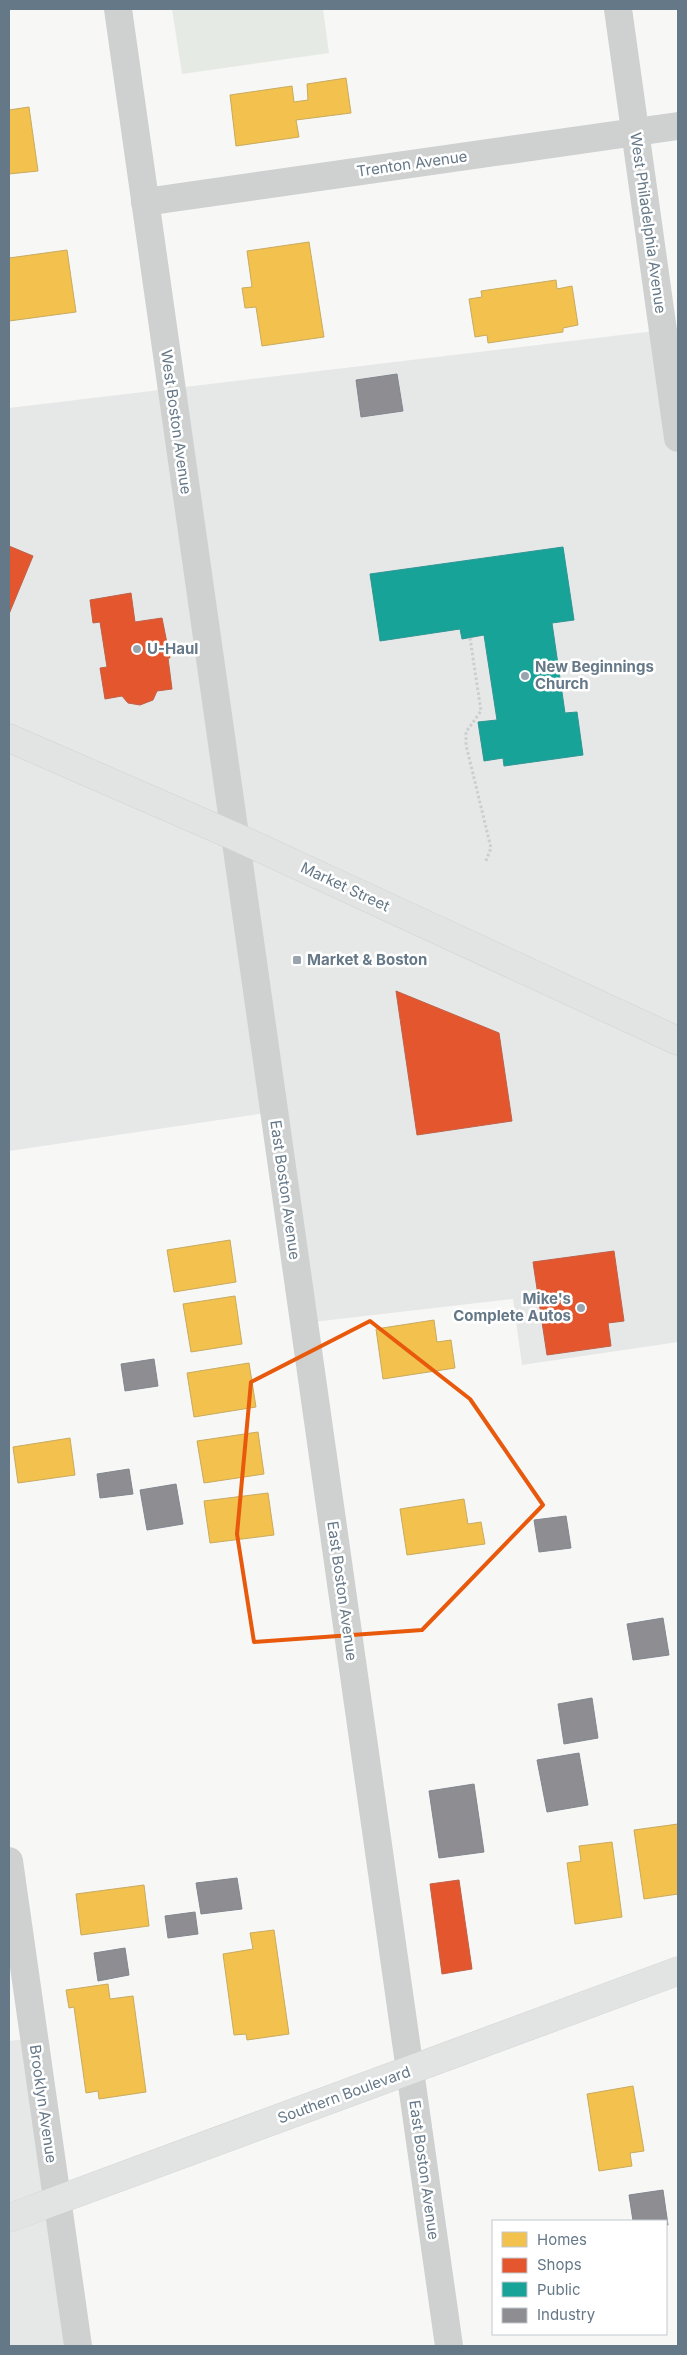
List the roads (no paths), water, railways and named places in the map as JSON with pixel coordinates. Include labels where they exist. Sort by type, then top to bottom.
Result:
[{"type":"main road","name":"Market Street","points":[[9,738],[234,836],[678,1041]]},
{"type":"main road","name":"Southern Boulevard","points":[[9,2218],[678,1972]]},
{"type":"street","name":"West Boston Avenue","points":[[118,9],[234,836]]},
{"type":"street","name":"West Philadelphia Avenue","points":[[618,9],[678,438]]},
{"type":"street","name":"Trenton Avenue","points":[[145,202],[678,126]]},
{"type":"street","name":"East Boston Avenue","points":[[234,836],[449,2346]]},
{"type":"street","name":"Brooklyn Avenue","points":[[9,1861],[78,2346]]},
{"type":"place","name":"U-Haul","points":[[137,649]]},
{"type":"place","name":"New Beginnings Church","points":[[525,676]]},
{"type":"place","name":"Market & Boston","points":[[297,960]]},
{"type":"place","name":"Mike's Complete Autos","points":[[581,1308]]}]
